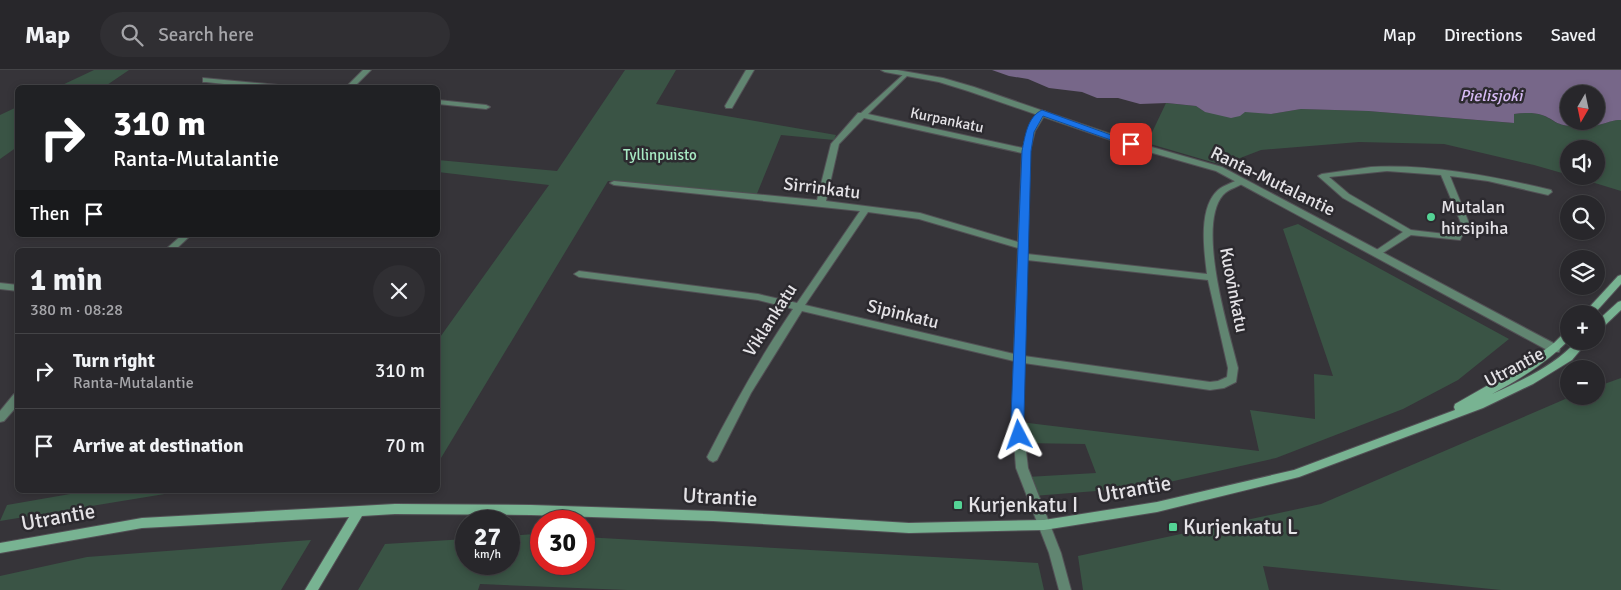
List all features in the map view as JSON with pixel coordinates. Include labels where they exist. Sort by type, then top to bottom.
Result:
[{"type":"main road","points":[[1596,305],[1621,278]]},
{"type":"main road","points":[[1605,319],[1621,304]]},
{"type":"main road","name":"Utrantie","points":[[1427,424],[1518,374],[1560,344]]},
{"type":"main road","name":"Utrantie","points":[[0,548],[142,523],[359,510],[531,510],[713,516],[909,528],[1044,525],[1157,507],[1295,474],[1479,405],[1530,381],[1568,357],[1575,350]]},
{"type":"main road","points":[[311,590],[359,510]]},
{"type":"street","points":[[351,85],[368,70]]},
{"type":"street","points":[[729,106],[750,70]]},
{"type":"street","name":"Ranta-Mutalantie","points":[[886,70],[971,89],[1131,144],[1201,162],[1242,181],[1378,253],[1568,357]]},
{"type":"street","points":[[821,204],[835,144],[861,115],[906,74]]},
{"type":"street","points":[[206,80],[258,85]]},
{"type":"street","points":[[440,102],[486,107]]},
{"type":"street","points":[[1042,113],[1035,121],[1030,132],[1026,151],[1017,417],[1022,468],[1044,525],[1065,590]]},
{"type":"street","name":"Kurpankatu","points":[[861,115],[1026,151]]},
{"type":"street","points":[[1444,172],[1465,223],[1457,238],[1409,232],[1346,196],[1322,176],[1386,168],[1444,172],[1471,175],[1548,192]]},
{"type":"street","name":"Kuovinkatu","points":[[1220,385],[1232,379],[1233,368],[1211,277],[1208,218],[1219,193],[1242,181]]},
{"type":"street","name":"Sirrinkatu","points":[[614,182],[920,216],[1023,251],[1211,277]]},
{"type":"street","name":"Viklankatu","points":[[713,457],[748,387],[866,209]]},
{"type":"street","points":[[1378,253],[1409,232]]},
{"type":"street","points":[[172,248],[185,237]]},
{"type":"street","name":"Sipinkatu","points":[[578,274],[758,297],[1020,358],[1210,386],[1220,385]]},
{"type":"street","points":[[0,286],[15,288]]},
{"type":"street","points":[[0,418],[15,400]]},
{"type":"green space","points":[[94,70],[129,70],[107,85],[62,85]]},
{"type":"green space","name":"Tyllinpuisto","points":[[625,70],[676,70],[656,104],[836,135],[834,140],[781,135],[756,196],[608,181],[440,460],[440,337],[549,185],[440,172],[440,160],[557,171]]},
{"type":"green space","points":[[1166,103],[1196,106],[1205,112],[1271,114],[1301,109],[1368,111],[1513,123],[1514,114],[1532,113],[1542,115],[1560,124],[1560,130],[1605,130],[1605,123],[1621,120],[1621,191],[1601,185],[1605,185],[1605,140],[1560,140],[1560,172],[1444,144],[1359,142],[1261,150],[1222,165],[1147,143]]},
{"type":"green space","points":[[15,108],[15,148],[0,159],[0,115]]},
{"type":"green space","points":[[1298,224],[1509,339],[1458,380],[1403,409],[1276,458],[1147,487],[1033,496],[1027,477],[1096,473],[1085,444],[1021,443],[1020,422],[1259,451],[1250,410],[1315,419],[1314,374],[1333,376],[1283,229]]},
{"type":"green space","points":[[1621,378],[1621,590],[1501,590],[1263,566],[1269,590],[1083,590],[1078,556],[1321,504],[1560,401],[1560,405],[1605,405],[1605,384]]},
{"type":"green space","points":[[76,493],[171,493],[0,521],[7,505]]},
{"type":"green space","points":[[530,534],[530,575],[595,575],[595,538],[1038,563],[1044,590],[627,590],[480,584],[478,590],[358,590],[385,544],[455,540],[455,575],[520,575],[520,535]]},
{"type":"green space","points":[[311,540],[281,590],[0,590],[0,576],[87,557]]},
{"type":"water","name":"Pielisjoki","points":[[992,70],[1621,70],[1621,120],[1605,123],[1605,85],[1560,85],[1560,124],[1542,115],[1532,113],[1514,114],[1514,123],[1368,111],[1301,109],[1271,114],[1245,112],[1240,116],[1231,118],[1205,112],[1196,106],[1167,103],[1140,104],[1118,98],[1097,98],[1082,92],[1049,88],[1028,79],[1009,76]]},
{"type":"place","name":"Mutalan hirsipiha","points":[[1431,217]]},
{"type":"place","name":"Kurjenkatu I","points":[[958,505]]},
{"type":"place","name":"Kurjenkatu L","points":[[1173,527]]},
{"type":"route","points":[[1019,435],[1017,417],[1024,257],[1026,151],[1030,132],[1035,121],[1042,113],[1131,144]]}]
